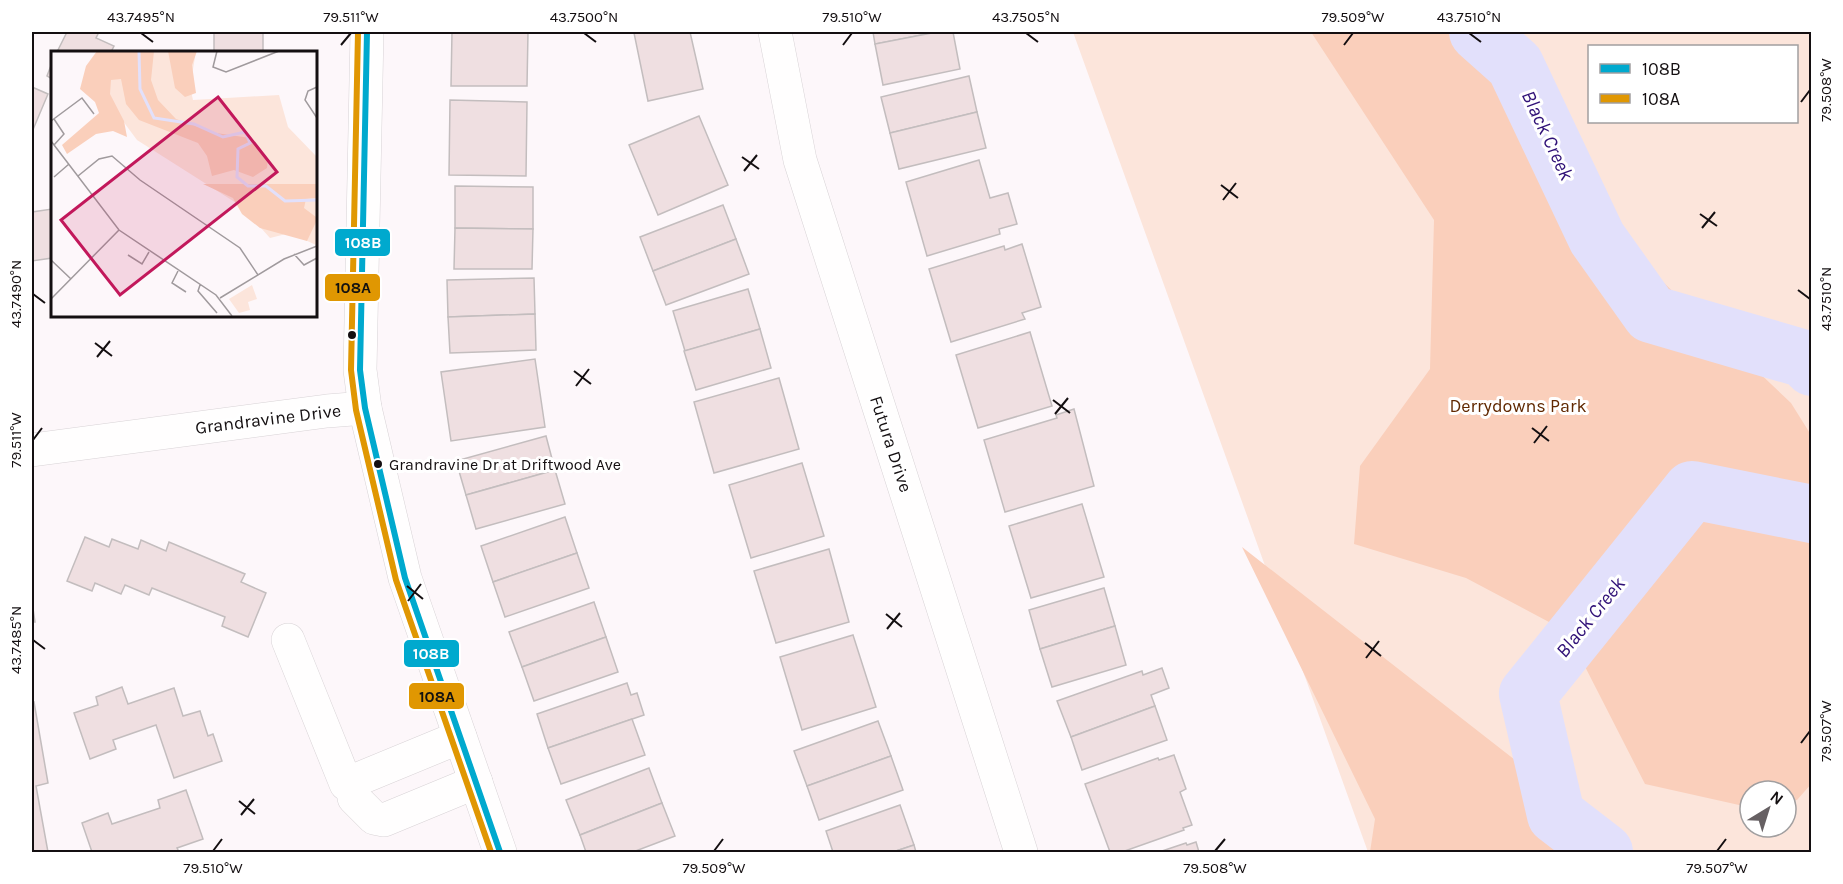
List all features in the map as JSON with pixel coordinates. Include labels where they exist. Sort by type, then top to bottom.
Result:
[{"type":"street","points":[[365,408],[360,370],[363,315],[367,32]]},
{"type":"street","name":"Futura Drive","points":[[775,32],[800,160],[1022,852]]},
{"type":"street","name":"Grandravine Drive","points":[[32,450],[365,408],[405,578],[500,852]]},
{"type":"street","points":[[288,640],[346,784],[460,737]]},
{"type":"street","points":[[354,798],[374,818],[384,820],[476,783]]},
{"type":"green space","name":"Derrydowns Park","points":[[1073,32],[1811,32],[1811,852],[1368,852]]},
{"type":"green space","points":[[1311,32],[1486,32],[1629,250],[1791,403],[1811,435],[1812,783],[1798,799],[1798,779],[1738,779],[1738,805],[1645,784],[1576,649],[1549,622],[1466,578],[1354,544],[1360,466],[1430,369],[1434,220]]},
{"type":"green space","points":[[1242,547],[1633,852],[1370,852],[1375,819]]},
{"type":"building","points":[[67,32],[99,32],[96,38],[114,46],[112,51],[58,51]]},
{"type":"building","points":[[214,32],[263,32],[263,51],[214,51]]},
{"type":"building","points":[[452,32],[528,32],[527,86],[451,86]]},
{"type":"building","points":[[690,32],[703,89],[648,101],[634,33]]},
{"type":"building","points":[[873,32],[937,32],[875,44]]},
{"type":"building","points":[[937,32],[953,32],[960,69],[883,85],[875,44]]},
{"type":"building","points":[[51,66],[51,78],[47,76]]},
{"type":"building","points":[[969,76],[977,112],[890,133],[881,97]]},
{"type":"building","points":[[32,87],[48,94],[32,132]]},
{"type":"building","points":[[450,100],[527,102],[526,176],[449,175]]},
{"type":"building","points":[[977,112],[986,148],[899,169],[890,133]]},
{"type":"building","points":[[699,116],[728,185],[658,215],[629,145]]},
{"type":"building","points":[[979,160],[990,198],[1008,193],[1017,224],[999,229],[1000,234],[927,256],[906,182]]},
{"type":"building","points":[[455,186],[533,187],[533,229],[455,228]]},
{"type":"building","points":[[723,205],[736,239],[653,271],[640,237]]},
{"type":"building","points":[[51,209],[51,258],[32,261],[32,212]]},
{"type":"building","points":[[455,228],[533,229],[532,269],[454,269]]},
{"type":"building","points":[[736,239],[749,274],[666,305],[653,271]]},
{"type":"building","points":[[1022,244],[1041,307],[1022,313],[1025,319],[951,342],[929,269],[1004,246],[1005,250]]},
{"type":"building","points":[[534,278],[535,314],[448,317],[447,280]]},
{"type":"building","points":[[748,289],[760,329],[685,351],[673,311]]},
{"type":"building","points":[[535,314],[536,350],[450,353],[448,317]]},
{"type":"building","points":[[760,329],[771,368],[696,390],[684,351]]},
{"type":"building","points":[[1030,332],[1052,406],[978,428],[956,355]]},
{"type":"building","points":[[535,359],[545,427],[451,441],[441,372]]},
{"type":"building","points":[[779,378],[799,449],[714,473],[694,402]]},
{"type":"building","points":[[1074,409],[1094,486],[1005,512],[984,440],[1057,418],[1056,415]]},
{"type":"building","points":[[546,436],[555,470],[466,495],[456,461]]},
{"type":"building","points":[[802,463],[824,536],[751,558],[729,485]]},
{"type":"building","points":[[555,470],[565,504],[476,529],[466,495]]},
{"type":"building","points":[[1082,504],[1104,577],[1031,598],[1009,526]]},
{"type":"building","points":[[565,517],[577,553],[493,582],[481,546]]},
{"type":"building","points":[[85,537],[109,547],[112,539],[138,549],[141,540],[166,551],[169,542],[245,574],[241,582],[266,593],[248,637],[222,626],[225,617],[152,588],[149,595],[125,585],[121,594],[95,583],[92,591],[67,581]]},
{"type":"building","points":[[829,549],[849,622],[776,643],[754,571]]},
{"type":"building","points":[[577,553],[589,588],[505,617],[493,582]]},
{"type":"building","points":[[1104,588],[1115,626],[1040,649],[1029,610]]},
{"type":"building","points":[[32,602],[35,622],[32,622]]},
{"type":"building","points":[[594,602],[606,637],[522,667],[509,632]]},
{"type":"building","points":[[1115,626],[1126,665],[1052,687],[1040,649]]},
{"type":"building","points":[[853,635],[876,707],[802,730],[780,657]]},
{"type":"building","points":[[606,637],[618,672],[534,701],[522,667]]},
{"type":"building","points":[[1162,668],[1169,688],[1151,695],[1155,706],[1071,737],[1057,701],[1142,671],[1143,675]]},
{"type":"building","points":[[627,683],[631,695],[637,693],[644,715],[548,748],[537,714]]},
{"type":"building","points":[[122,687],[128,704],[174,688],[183,716],[200,711],[208,736],[213,734],[222,761],[174,778],[156,725],[113,740],[116,749],[90,759],[74,713],[98,705],[96,697]]},
{"type":"building","points":[[34,702],[48,783],[36,786],[48,852],[32,852],[32,703]]},
{"type":"building","points":[[1155,706],[1167,740],[1082,770],[1071,737]]},
{"type":"building","points":[[632,719],[645,755],[561,784],[548,748]]},
{"type":"building","points":[[878,721],[891,756],[807,786],[794,751]]},
{"type":"building","points":[[1174,755],[1186,789],[1180,792],[1192,825],[1122,852],[1110,852],[1085,784],[1158,758],[1159,760]]},
{"type":"building","points":[[891,756],[903,790],[819,820],[807,786]]},
{"type":"building","points":[[649,768],[662,803],[580,835],[566,800]]},
{"type":"building","points":[[186,790],[203,839],[177,848],[179,852],[92,852],[82,823],[108,813],[112,824],[160,808],[158,800]]},
{"type":"building","points":[[662,803],[675,836],[633,852],[586,852],[580,835]]},
{"type":"building","points":[[900,805],[914,845],[893,852],[833,852],[826,831]]},
{"type":"building","points":[[1196,842],[1199,852],[1159,852],[1186,843],[1187,845]]},
{"type":"building","points":[[914,845],[916,852],[893,852]]},
{"type":"waterway","name":"Black Creek","points":[[1478,32],[1515,65],[1597,238],[1651,314],[1805,359],[1812,367]]},
{"type":"waterway","name":"Black Creek","points":[[1604,852],[1556,815],[1528,694],[1692,490],[1812,514]]},
{"type":"transit line","name":"108A","points":[[358,32],[351,370],[356,410],[396,580],[491,852]]},
{"type":"transit line","name":"108B","points":[[367,32],[360,370],[365,408],[405,578],[500,852]]},
{"type":"place","name":"Grandravine Dr at Driftwood Ave","points":[[378,464]]}]
